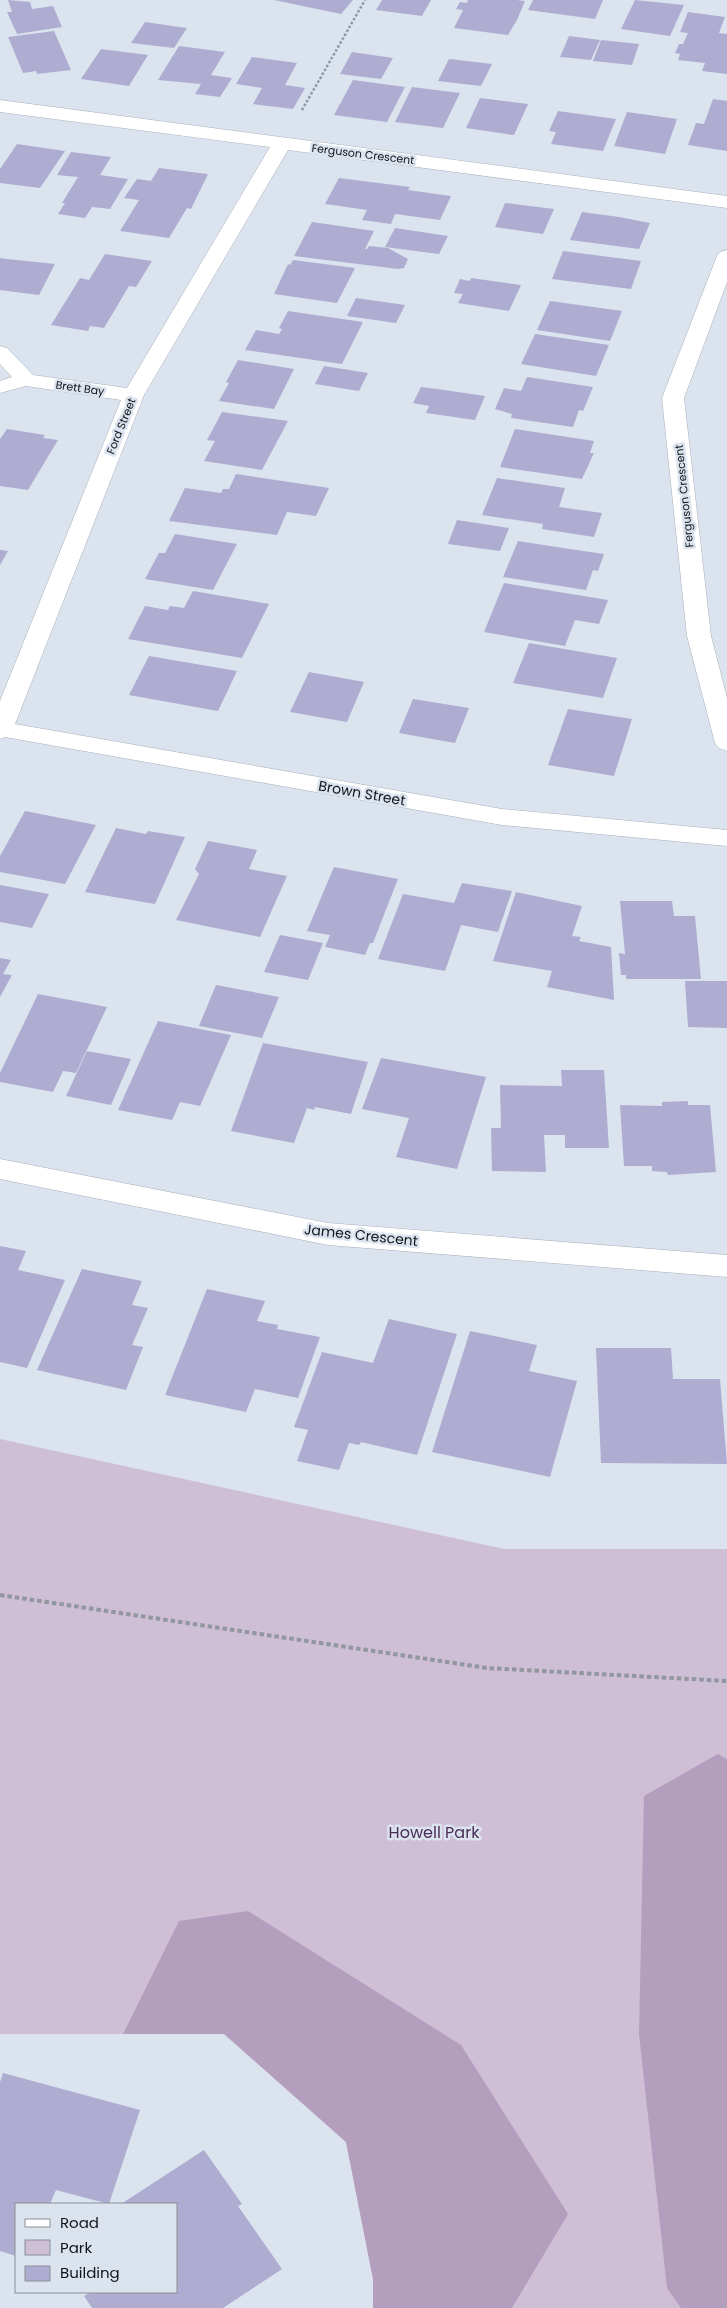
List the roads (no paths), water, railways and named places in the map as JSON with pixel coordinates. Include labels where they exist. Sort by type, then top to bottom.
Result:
[{"type":"street","name":"Ferguson Crescent","points":[[0,106],[727,202]]},
{"type":"street","name":"Ford Street","points":[[0,730],[133,395],[282,144]]},
{"type":"street","name":"Ferguson Crescent","points":[[727,256],[673,398],[699,636],[727,743]]},
{"type":"street","points":[[0,352],[26,380]]},
{"type":"street","name":"Brett Bay","points":[[0,387],[26,380],[133,395]]},
{"type":"street","name":"Brown Street","points":[[0,730],[502,817],[727,838]]},
{"type":"street","name":"James Crescent","points":[[0,1169],[328,1234],[727,1266]]},
{"type":"park label","name":"Howell Park","points":[[434,1832]]}]
